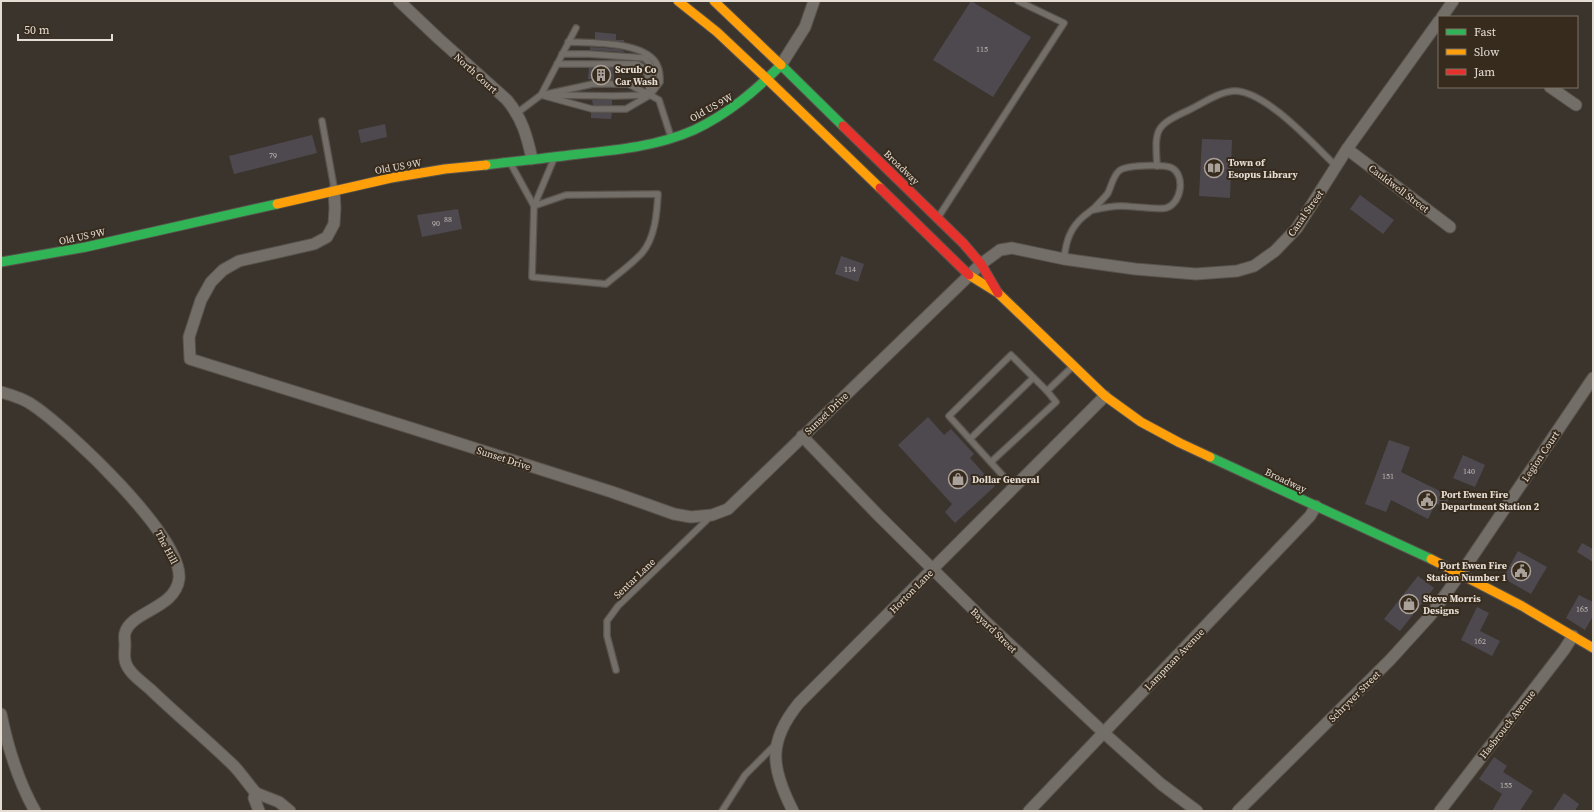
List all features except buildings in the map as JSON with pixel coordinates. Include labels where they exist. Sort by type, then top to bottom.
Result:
[{"type":"main road","name":"Broadway","points":[[678,1],[717,32],[767,79],[970,276],[998,293],[1105,396],[1141,422],[1174,440],[1460,574],[1522,606],[1592,646]]},
{"type":"main road","name":"Broadway","points":[[714,1],[938,218],[981,264],[998,293]]},
{"type":"main road","name":"Old US 9W","points":[[1,262],[86,246],[334,190],[428,171],[640,147],[672,138],[711,122],[755,92],[781,65]]},
{"type":"street","name":"North Court","points":[[399,1],[507,100],[517,113],[527,137],[532,159]]},
{"type":"street","points":[[781,65],[805,27],[814,1]]},
{"type":"street","name":"Canal Street","points":[[1443,16],[1453,1]]},
{"type":"street","name":"Canal Street","points":[[981,264],[1000,250],[1012,248],[1064,259],[1135,270],[1196,274],[1237,271],[1254,266],[1275,251],[1297,228],[1347,149],[1438,24]]},
{"type":"street","points":[[1551,88],[1576,105]]},
{"type":"street","name":"Cauldwell Street","points":[[1347,149],[1450,227]]},
{"type":"street","name":"Sunset Drive","points":[[334,190],[334,224],[327,238],[314,244],[239,261],[223,270],[211,282],[201,300],[189,337],[190,360],[612,492],[674,514],[691,517],[712,515],[728,509],[981,264]]},
{"type":"street","name":"Legion Court","points":[[1460,574],[1593,378]]},
{"type":"street","name":"The Hill","points":[[1,392],[33,405],[60,425],[91,454],[120,484],[158,529],[178,564],[179,579],[172,594],[161,604],[132,622],[125,632],[124,660],[129,669],[175,714],[234,766],[256,793],[279,802],[290,811]]},
{"type":"street","name":"Horton Lane","points":[[793,811],[778,776],[776,757],[777,743],[781,728],[788,717],[799,703],[1105,396]]},
{"type":"street","name":"Bayard Street","points":[[802,436],[878,515],[1104,733],[1161,784],[1197,811]]},
{"type":"street","name":"Lampman Avenue","points":[[1029,811],[1310,516],[1316,506]]},
{"type":"street","name":"Schryver Street","points":[[1238,811],[1390,660],[1430,616],[1460,574]]},
{"type":"street","name":"Hasbrouck Avenue","points":[[1440,811],[1573,636]]},
{"type":"street","points":[[1,714],[6,736],[20,780],[35,811]]},
{"type":"street","name":"The Hill","points":[[256,793],[254,798],[259,811]]},
{"type":"lane","points":[[938,218],[1064,23],[1018,1]]},
{"type":"lane","points":[[541,95],[576,28]]},
{"type":"lane","points":[[541,95],[592,109],[626,109],[650,94],[660,82],[658,66],[649,55],[637,48],[568,42]]},
{"type":"lane","points":[[562,54],[644,58],[649,63],[654,73],[650,94]]},
{"type":"lane","points":[[557,64],[637,64],[643,67],[646,71],[650,94]]},
{"type":"lane","points":[[517,113],[541,95],[593,84],[628,84],[650,94],[659,100],[672,138]]},
{"type":"lane","points":[[1157,166],[1156,135],[1160,127],[1168,119],[1222,94],[1234,91],[1257,98],[1268,104],[1336,166]]},
{"type":"lane","points":[[541,95],[613,96],[650,94]]},
{"type":"lane","points":[[322,121],[334,190]]},
{"type":"lane","points":[[534,206],[566,195],[658,194],[657,217],[652,234],[642,252],[606,284],[532,277],[534,206],[555,156]]},
{"type":"lane","points":[[510,161],[534,206]]},
{"type":"lane","points":[[1064,259],[1066,242],[1070,232],[1107,194],[1118,171],[1126,167],[1165,166],[1173,168],[1179,176],[1179,195],[1173,204],[1166,208],[1119,206],[1093,210]]},
{"type":"lane","points":[[992,462],[1056,402],[1011,355],[949,416],[1014,488]]},
{"type":"lane","points":[[1046,391],[1073,366]]},
{"type":"lane","points":[[970,439],[1033,378]]},
{"type":"lane","name":"Sentar Lane","points":[[616,670],[608,636],[607,621],[618,606],[712,515]]},
{"type":"lane","points":[[722,811],[745,775],[758,760],[777,743]]},
{"type":"traffic: fast","points":[[486,165],[623,149],[666,140],[694,130],[718,117],[751,93],[781,65],[843,126]]},
{"type":"traffic: fast","points":[[1,262],[86,247],[277,204]]},
{"type":"traffic: fast","points":[[1210,457],[1431,559]]},
{"type":"traffic: slow","points":[[678,1],[717,32],[767,79]]},
{"type":"traffic: slow","points":[[714,1],[781,65]]},
{"type":"traffic: slow","points":[[767,79],[880,188]]},
{"type":"traffic: slow","points":[[277,204],[391,178],[445,169],[486,165]]},
{"type":"traffic: slow","points":[[969,275],[998,293],[1105,396],[1141,422],[1210,457]]},
{"type":"traffic: slow","points":[[1431,559],[1522,606],[1593,648]]},
{"type":"traffic: jam","points":[[843,126],[963,243],[981,264],[998,293]]},
{"type":"traffic: jam","points":[[880,188],[969,275]]},
{"type":"place","name":"Scrub Co Car Wash","points":[[601,75]]},
{"type":"place","name":"Town of Esopus Library","points":[[1214,168]]},
{"type":"place","name":"Dollar General","points":[[958,479]]},
{"type":"place","name":"Port Ewen Fire Department Station 2","points":[[1427,500]]},
{"type":"place","name":"Port Ewen Fire Station Number 1","points":[[1521,571]]},
{"type":"place","name":"Steve Morris Designs","points":[[1409,604]]}]
